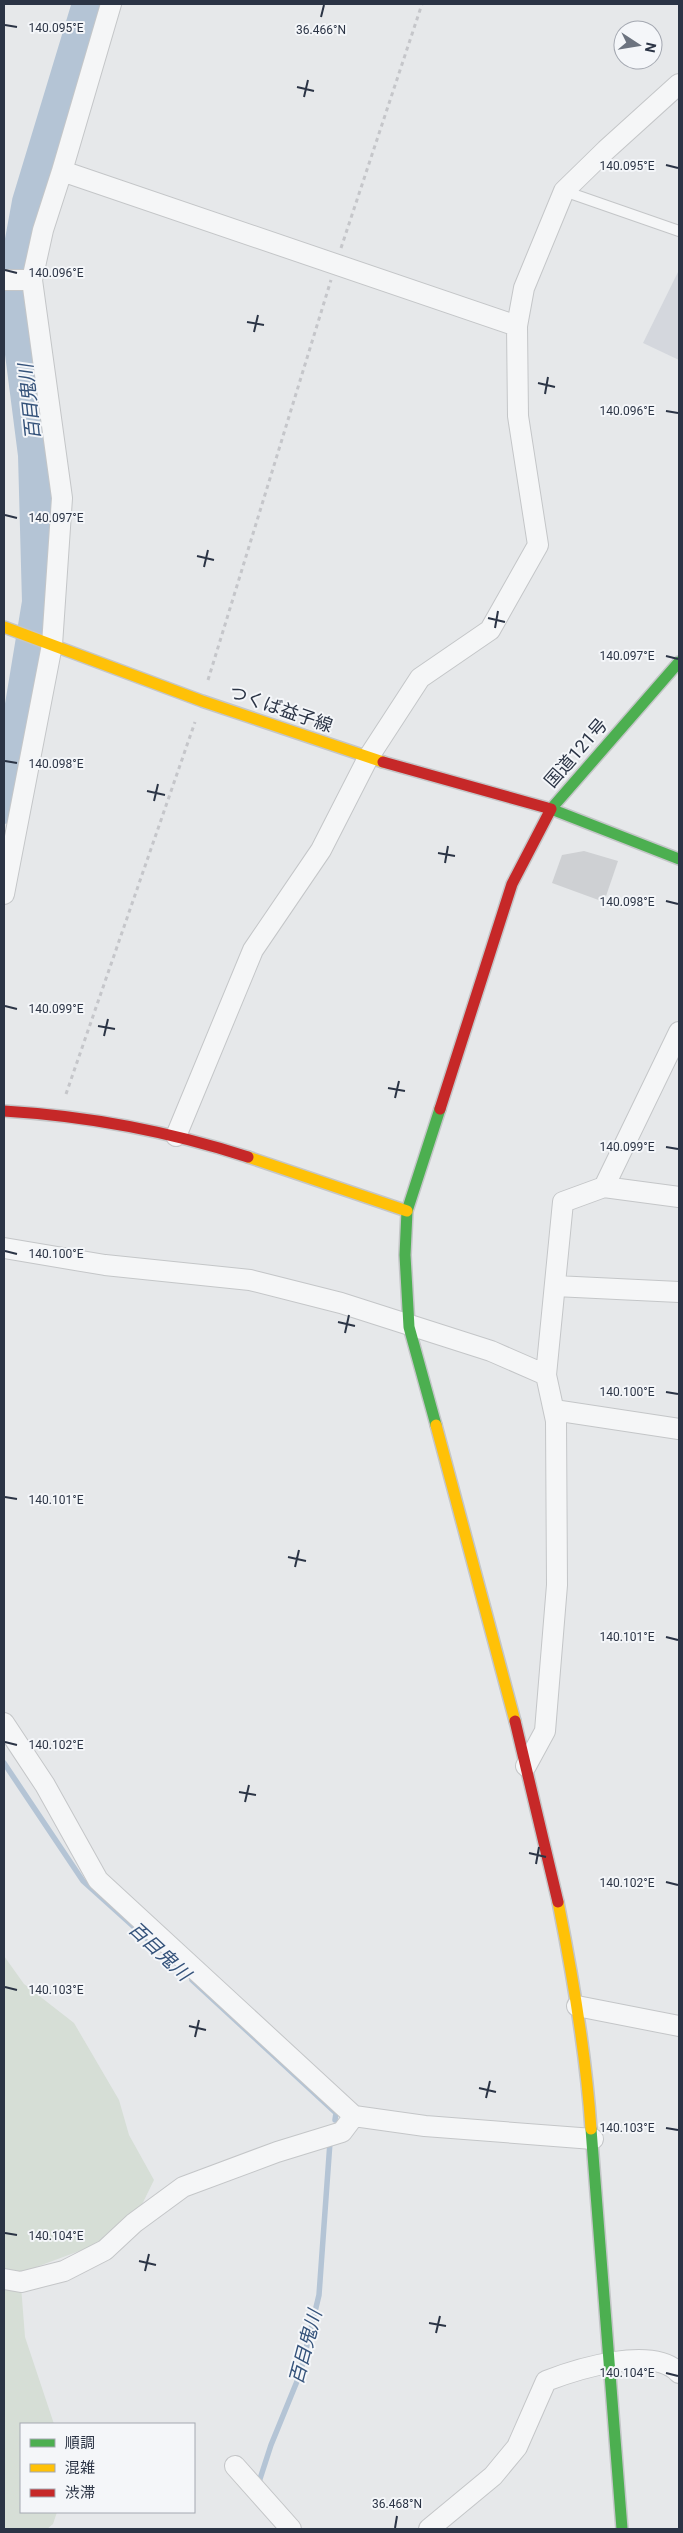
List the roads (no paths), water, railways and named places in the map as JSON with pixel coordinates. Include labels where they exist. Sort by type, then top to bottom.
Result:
[{"type":"main road","name":"つくば益子線","points":[[4,627],[202,701],[368,758],[551,809]]},
{"type":"main road","name":"国道121号","points":[[679,662],[551,809],[679,859]]},
{"type":"main road","points":[[551,809],[530,846],[512,884],[407,1211],[404,1247],[404,1290],[409,1327],[498,1651],[526,1766],[556,1892],[577,2006],[593,2139],[622,2529]]},
{"type":"main road","points":[[4,1111],[58,1114],[120,1123],[176,1136],[407,1211]]},
{"type":"street","points":[[4,894],[47,643],[62,498],[32,280],[42,230],[62,170],[111,4]]},
{"type":"street","points":[[176,1136],[253,950],[321,850],[368,758],[420,678],[490,630],[538,545],[518,416],[517,326],[524,288],[564,191],[679,84]]},
{"type":"street","points":[[62,170],[517,326]]},
{"type":"street","points":[[4,280],[32,280]]},
{"type":"street","points":[[604,1187],[679,1032]]},
{"type":"street","points":[[526,1766],[546,1731],[556,1604],[556,1421],[546,1375],[562,1202],[604,1187],[679,1197]]},
{"type":"street","points":[[4,1248],[105,1265],[250,1280],[341,1303],[409,1327],[491,1351],[546,1375]]},
{"type":"street","points":[[554,1286],[679,1292]]},
{"type":"street","points":[[554,1410],[679,1429]]},
{"type":"street","points":[[4,1724],[45,1786],[98,1880],[354,2116],[425,2126],[593,2139]]},
{"type":"street","points":[[577,2006],[679,2026]]},
{"type":"street","points":[[4,2279],[21,2282],[64,2271],[104,2250],[134,2223],[183,2187],[277,2152],[342,2132],[354,2116]]},
{"type":"street","points":[[429,2529],[493,2476],[517,2447],[546,2382],[572,2371],[610,2363],[642,2360],[677,2368]]},
{"type":"street","points":[[235,2466],[291,2529]]},
{"type":"lane","points":[[564,191],[679,231]]},
{"type":"waterway","name":"百目鬼川","points":[[4,808],[38,602],[34,455],[19,338],[15,273],[28,202],[88,4]]},
{"type":"waterway","name":"百目鬼川","points":[[4,1763],[83,1881],[154,1945]]},
{"type":"waterway","name":"百目鬼川","points":[[192,1980],[336,2113],[335,2120]]},
{"type":"waterway","name":"百目鬼川","points":[[262,2485],[259,2482],[271,2445],[300,2374],[319,2295],[330,2142]]}]
